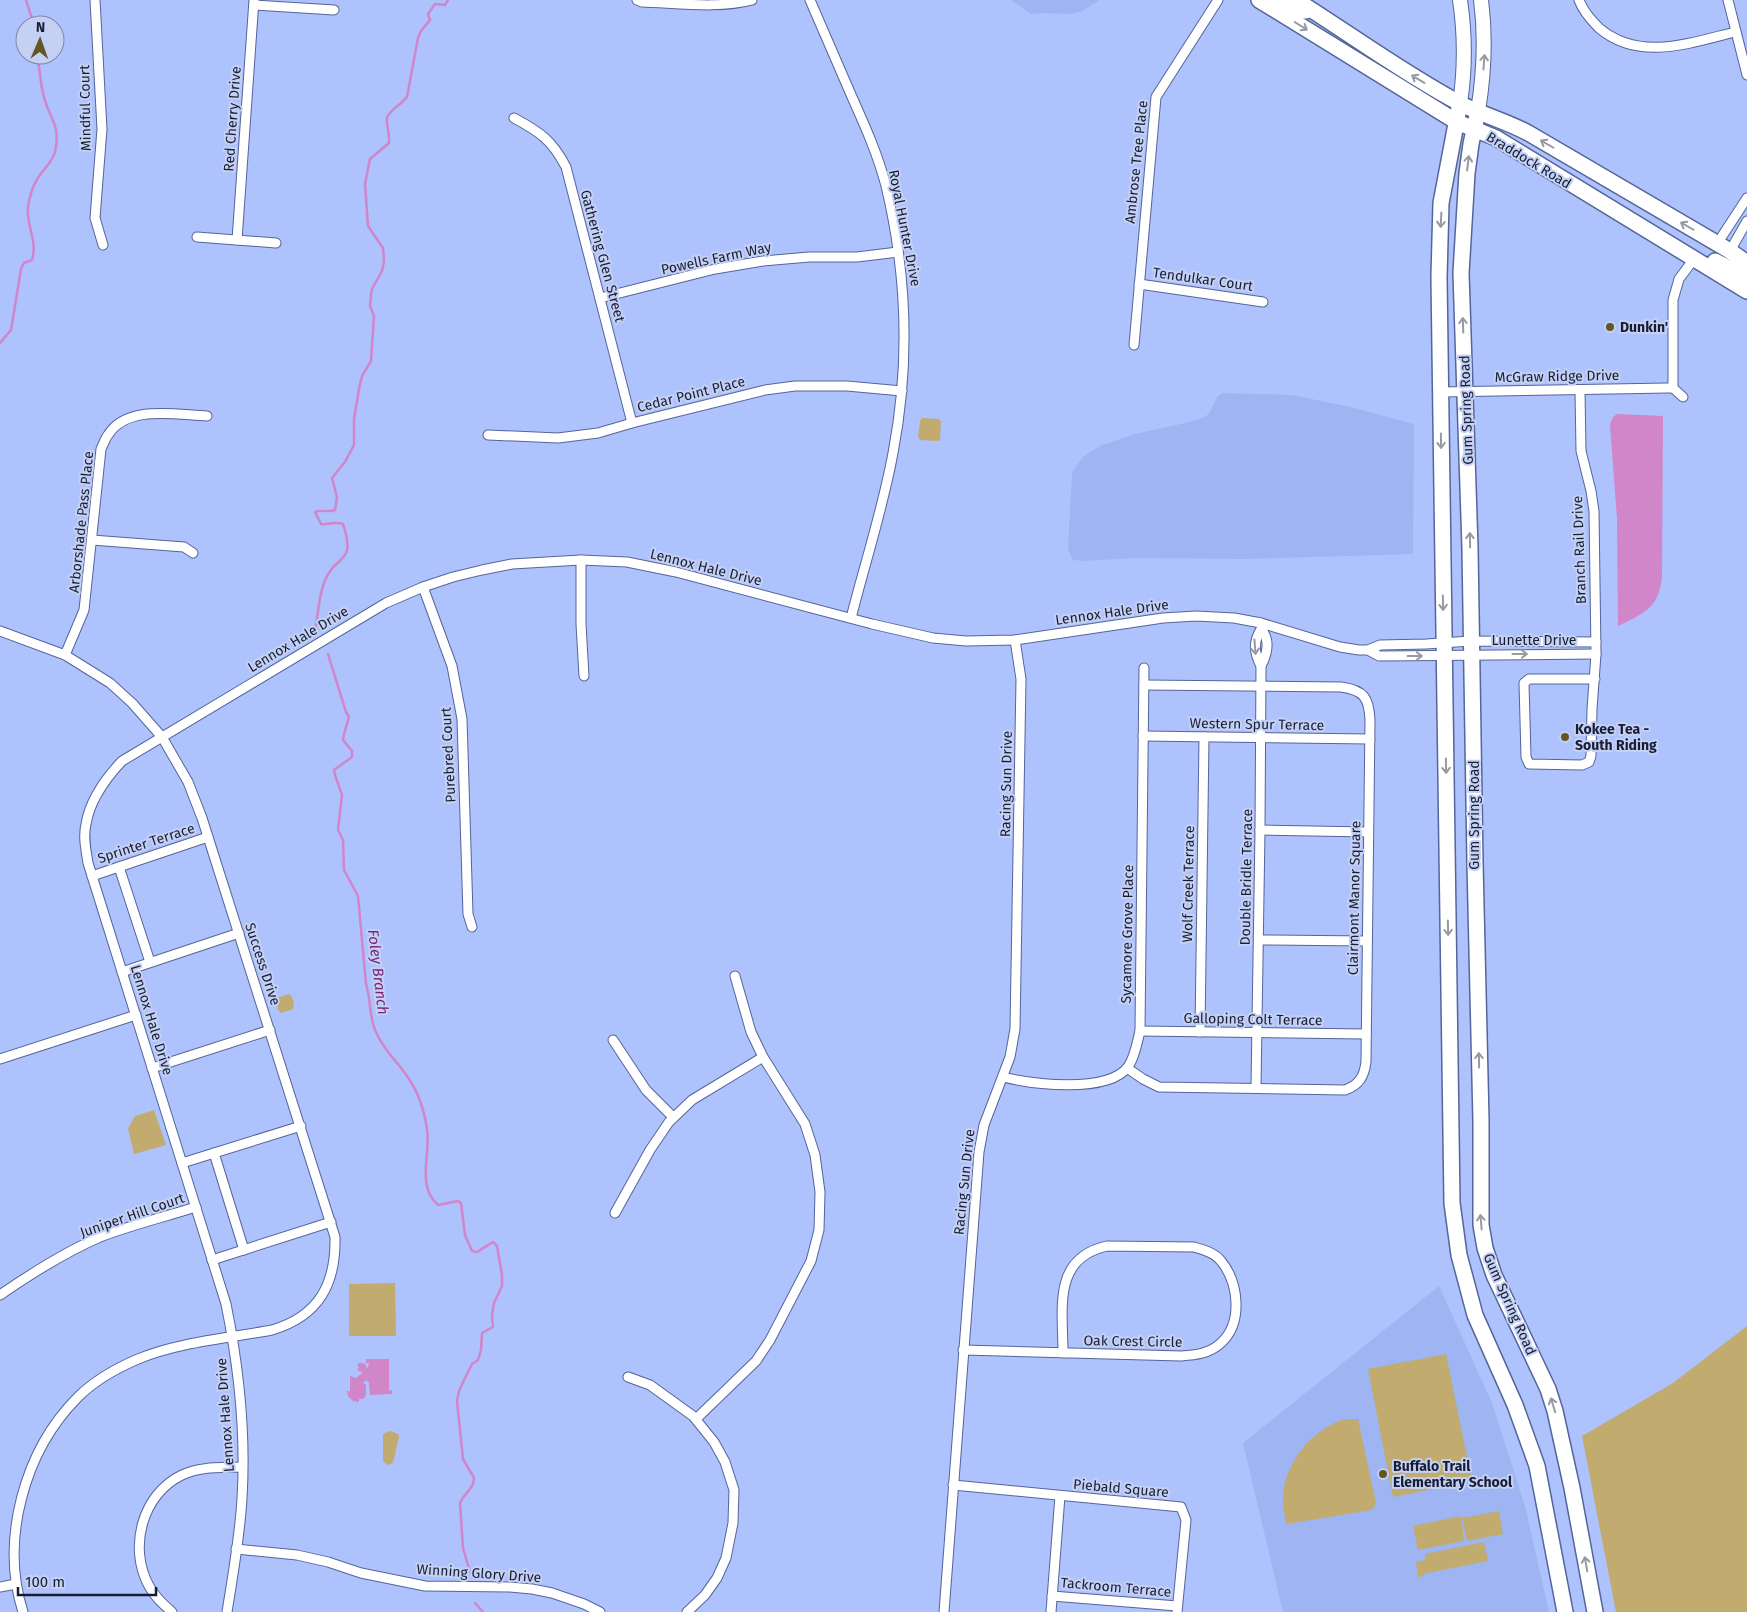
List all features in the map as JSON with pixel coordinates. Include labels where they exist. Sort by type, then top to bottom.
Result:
[{"type":"main road","name":"Braddock Road","points":[[1259,0],[1457,122],[1496,138],[1747,291]]},
{"type":"main road","points":[[1279,0],[1300,12],[1313,10]]},
{"type":"main road","name":"Braddock Road","points":[[1296,0],[1412,76],[1460,103],[1510,123],[1530,134],[1747,263]]},
{"type":"main road","name":"Gum Spring Road","points":[[1460,0],[1463,82],[1441,203],[1439,277],[1452,1203],[1459,1255],[1475,1315],[1516,1405],[1536,1466],[1564,1612]]},
{"type":"main road","name":"Gum Spring Road","points":[[1481,0],[1485,43],[1482,87],[1467,173],[1462,263],[1472,648],[1481,1121],[1481,1225],[1485,1248],[1494,1275],[1548,1389],[1555,1411],[1572,1488],[1595,1612]]},
{"type":"main road","points":[[1694,259],[1704,258],[1716,261],[1747,277]]},
{"type":"street","name":"Mindful Court","points":[[96,0],[102,129],[95,218],[103,245]]},
{"type":"street","points":[[637,0],[642,2],[722,4],[752,0]]},
{"type":"street","name":"Royal Hunter Drive","points":[[810,0],[873,145],[886,186],[904,297],[905,350],[902,391],[888,475],[851,618]]},
{"type":"street","name":"Ambrose Tree Place","points":[[1134,345],[1156,97],[1218,0]]},
{"type":"street","points":[[1579,0],[1591,20],[1605,32],[1621,42],[1639,47],[1659,49],[1679,46],[1735,32]]},
{"type":"street","points":[[1728,0],[1747,75]]},
{"type":"street","points":[[254,2],[334,10]]},
{"type":"street","name":"Red Cherry Drive","points":[[237,240],[254,2]]},
{"type":"street","name":"Gathering Glen Street","points":[[514,118],[536,129],[551,143],[566,167],[632,422]]},
{"type":"street","points":[[1723,247],[1747,198]]},
{"type":"street","points":[[1723,247],[1747,221]]},
{"type":"street","points":[[196,237],[276,243]]},
{"type":"street","name":"Powells Farm Way","points":[[600,298],[715,269],[764,261],[809,257],[857,257],[898,252]]},
{"type":"street","points":[[1683,397],[1673,388],[1673,300],[1680,279],[1694,259]]},
{"type":"street","name":"Tendulkar Court","points":[[1139,284],[1263,302]]},
{"type":"street","name":"Cedar Point Place","points":[[488,435],[558,438],[598,433],[632,422],[764,390],[794,386],[822,385],[902,391]]},
{"type":"street","name":"McGraw Ridge Drive","points":[[1440,392],[1673,388]]},
{"type":"street","name":"Branch Rail Drive","points":[[1580,390],[1581,451],[1592,491],[1594,512],[1596,654],[1595,680],[1592,709],[1591,756],[1589,762],[1582,765],[1529,764],[1526,757],[1524,683],[1529,679],[1595,680]]},
{"type":"street","name":"Arborshade Pass Place","points":[[64,655],[84,610],[101,449],[108,434],[128,418],[142,413],[207,416]]},
{"type":"street","points":[[92,540],[184,547],[193,553]]},
{"type":"street","points":[[581,560],[581,624],[584,676]]},
{"type":"street","name":"Lennox Hale Drive","points":[[227,1612],[242,1500],[241,1415],[238,1370],[233,1338],[226,1304],[92,876],[85,842],[86,824],[94,800],[110,774],[122,760],[386,604],[422,587],[453,577],[512,564],[581,560],[636,563],[933,638],[966,641],[1014,640],[1163,618],[1206,616],[1261,626],[1340,647],[1368,650],[1380,645],[1444,649],[1472,648]]},
{"type":"street","name":"Purebred Court","points":[[422,587],[452,666],[462,719],[468,914],[472,927]]},
{"type":"street","name":"Double Bridle Terrace","points":[[1256,1088],[1261,666],[1256,658],[1255,638],[1261,626]]},
{"type":"street","name":"Success Drive","points":[[0,631],[64,655],[110,683],[132,702],[162,737],[188,782],[208,837],[301,1126],[331,1222],[335,1237],[336,1254],[332,1276],[322,1296],[306,1315],[285,1326],[233,1338],[179,1347],[138,1358],[98,1380],[77,1398],[49,1432],[35,1456],[17,1516],[14,1545],[16,1584],[23,1612]]},
{"type":"street","name":"Racing Sun Drive","points":[[944,1612],[952,1485],[979,1152],[984,1125],[1010,1057],[1015,1029],[1021,678],[1014,640]]},
{"type":"street","name":"Lunette Drive","points":[[1472,648],[1596,642]]},
{"type":"street","name":"Lunette Drive","points":[[1472,648],[1596,654]]},
{"type":"street","name":"Sycamore Grove Place","points":[[1127,1068],[1135,1050],[1140,1031],[1144,668]]},
{"type":"street","name":"Clairmont Manor Square","points":[[1127,1068],[1142,1079],[1159,1087],[1345,1090],[1360,1081],[1365,1069],[1369,705],[1362,694],[1341,687],[1144,685]]},
{"type":"street","name":"Western Spur Terrace","points":[[1143,736],[1370,739]]},
{"type":"street","name":"Wolf Creek Terrace","points":[[1200,1032],[1204,737]]},
{"type":"street","points":[[1260,830],[1368,832]]},
{"type":"street","name":"Sprinter Terrace","points":[[92,876],[208,837]]},
{"type":"street","points":[[118,867],[150,962]]},
{"type":"street","points":[[122,972],[239,933]]},
{"type":"street","points":[[1259,940],[1367,941]]},
{"type":"street","points":[[696,1419],[756,1361],[770,1340],[811,1261],[819,1230],[820,1192],[815,1155],[805,1124],[763,1057],[748,1023],[735,976]]},
{"type":"street","points":[[0,1059],[136,1015]]},
{"type":"street","points":[[152,1068],[270,1030]]},
{"type":"street","name":"Galloping Colt Terrace","points":[[1140,1031],[1366,1034]]},
{"type":"street","points":[[613,1040],[646,1090],[674,1118]]},
{"type":"street","points":[[615,1213],[650,1150],[669,1122],[692,1100],[763,1057]]},
{"type":"street","points":[[1003,1077],[1024,1082],[1090,1084],[1103,1083],[1127,1068]]},
{"type":"street","points":[[182,1163],[301,1126]]},
{"type":"street","points":[[214,1153],[244,1250]]},
{"type":"street","name":"Juniper Hill Court","points":[[0,1295],[45,1265],[89,1242],[196,1207]]},
{"type":"street","points":[[212,1260],[331,1222]]},
{"type":"street","name":"Oak Crest Circle","points":[[963,1350],[1063,1353],[1181,1356],[1197,1355],[1209,1351],[1221,1343],[1230,1330],[1234,1318],[1236,1296],[1233,1282],[1220,1260],[1208,1251],[1194,1247],[1108,1246],[1097,1248],[1072,1266],[1065,1282],[1063,1292],[1063,1353]]},
{"type":"street","points":[[628,1377],[650,1385],[696,1419],[714,1442],[725,1462],[734,1490],[733,1523],[726,1558],[717,1578],[705,1595],[687,1612]]},
{"type":"street","points":[[172,1612],[160,1602],[149,1587],[142,1571],[139,1534],[148,1508],[160,1492],[182,1475],[208,1468],[242,1467]]},
{"type":"street","name":"Piebald Square","points":[[952,1485],[1181,1507],[1186,1520],[1177,1609]]},
{"type":"street","points":[[1051,1612],[1060,1496]]},
{"type":"street","name":"Winning Glory Drive","points":[[236,1549],[297,1555],[328,1562],[361,1573],[425,1586],[532,1589],[560,1596],[600,1612]]},
{"type":"street","points":[[0,1588],[16,1584]]},
{"type":"street","name":"Tackroom Terrace","points":[[1052,1596],[1177,1609]]},
{"type":"shaded area","points":[[1011,0],[1099,0],[1084,10],[1072,14],[1031,14]]},
{"type":"shaded area","points":[[1223,393],[1292,395],[1350,407],[1414,424],[1413,554],[1247,559],[1135,558],[1073,560],[1068,549],[1072,473],[1083,457],[1100,446],[1135,434],[1205,417],[1210,412],[1218,396]]},
{"type":"shaded area","points":[[1617,414],[1663,416],[1662,578],[1660,588],[1657,597],[1648,609],[1618,626],[1617,519],[1610,425],[1613,417]]},
{"type":"shaded area","points":[[922,418],[938,419],[941,421],[940,440],[920,440],[918,437]]},
{"type":"shaded area","points":[[289,994],[292,997],[293,1009],[281,1013],[278,1010],[276,998]]},
{"type":"shaded area","points":[[154,1110],[166,1145],[134,1154],[128,1129],[135,1116]]},
{"type":"shaded area","points":[[395,1283],[396,1336],[349,1336],[349,1284]]},
{"type":"shaded area","name":"Buffalo Trail Elementary School","points":[[1439,1286],[1492,1403],[1525,1506],[1549,1612],[1283,1612],[1243,1443]]},
{"type":"shaded area","points":[[1747,1326],[1747,1612],[1616,1612],[1582,1436],[1673,1383]]},
{"type":"shaded area","points":[[1446,1354],[1472,1481],[1393,1497],[1368,1369]]},
{"type":"shaded area","points":[[366,1359],[389,1359],[389,1390],[392,1391],[392,1394],[370,1395],[369,1383],[366,1380],[363,1383],[366,1385],[366,1395],[363,1399],[359,1399],[359,1402],[353,1401],[348,1396],[347,1391],[350,1391],[350,1376],[356,1378],[362,1373],[362,1371],[360,1372],[357,1369],[359,1367],[357,1365],[360,1362],[364,1363],[368,1368],[369,1363],[366,1363]]},
{"type":"shaded area","points":[[1358,1419],[1376,1503],[1372,1510],[1286,1524],[1283,1504],[1284,1488],[1292,1464],[1299,1453],[1317,1434],[1328,1426],[1341,1420]]},
{"type":"shaded area","points":[[390,1431],[398,1434],[399,1437],[393,1463],[388,1465],[383,1461],[383,1434]]},
{"type":"shaded area","points":[[1499,1511],[1503,1534],[1467,1541],[1462,1518]]},
{"type":"shaded area","points":[[1461,1516],[1464,1541],[1418,1550],[1413,1526]]},
{"type":"shaded area","points":[[1484,1542],[1488,1561],[1423,1574],[1424,1576],[1418,1577],[1416,1562],[1425,1560],[1425,1554]]},
{"type":"waterway","points":[[26,0],[31,15]]},
{"type":"waterway","name":"Foley Branch","points":[[316,626],[324,583],[329,573],[346,553],[347,538],[343,524],[321,524],[315,512],[335,510],[337,497],[332,478],[345,462],[354,445],[354,419],[359,389],[362,376],[371,361],[374,316],[370,306],[371,295],[372,289],[382,271],[384,261],[383,248],[368,226],[365,184],[370,159],[389,143],[387,118],[390,112],[407,97],[418,38],[430,20],[428,14],[435,4],[445,5],[448,0]]},
{"type":"waterway","points":[[0,343],[11,330],[21,269],[24,263],[32,260],[34,246],[28,214],[30,196],[36,181],[50,163],[55,152],[56,129],[46,105],[39,65]]},
{"type":"waterway","name":"Foley Branch","points":[[328,654],[349,717],[343,740],[352,751],[352,757],[334,770],[342,795],[338,830],[343,840],[344,870],[358,896],[366,984],[374,1027],[379,1039],[405,1073],[421,1102],[428,1139],[426,1179],[431,1197],[438,1205],[458,1201],[461,1203],[465,1235],[472,1251],[477,1252],[493,1242],[497,1246],[502,1275],[502,1286],[494,1303],[493,1327],[482,1333],[481,1350],[478,1360],[472,1364],[459,1391],[457,1401],[463,1459],[474,1478],[471,1488],[460,1503],[463,1548],[470,1572]]},
{"type":"waterway","name":"Foley Branch","points":[[475,1603],[483,1612]]},
{"type":"place","name":"Dunkin'","points":[[1610,327]]},
{"type":"place","name":"Kokee Tea - South Riding","points":[[1565,737]]},
{"type":"place","name":"Buffalo Trail Elementary School","points":[[1383,1474]]}]
